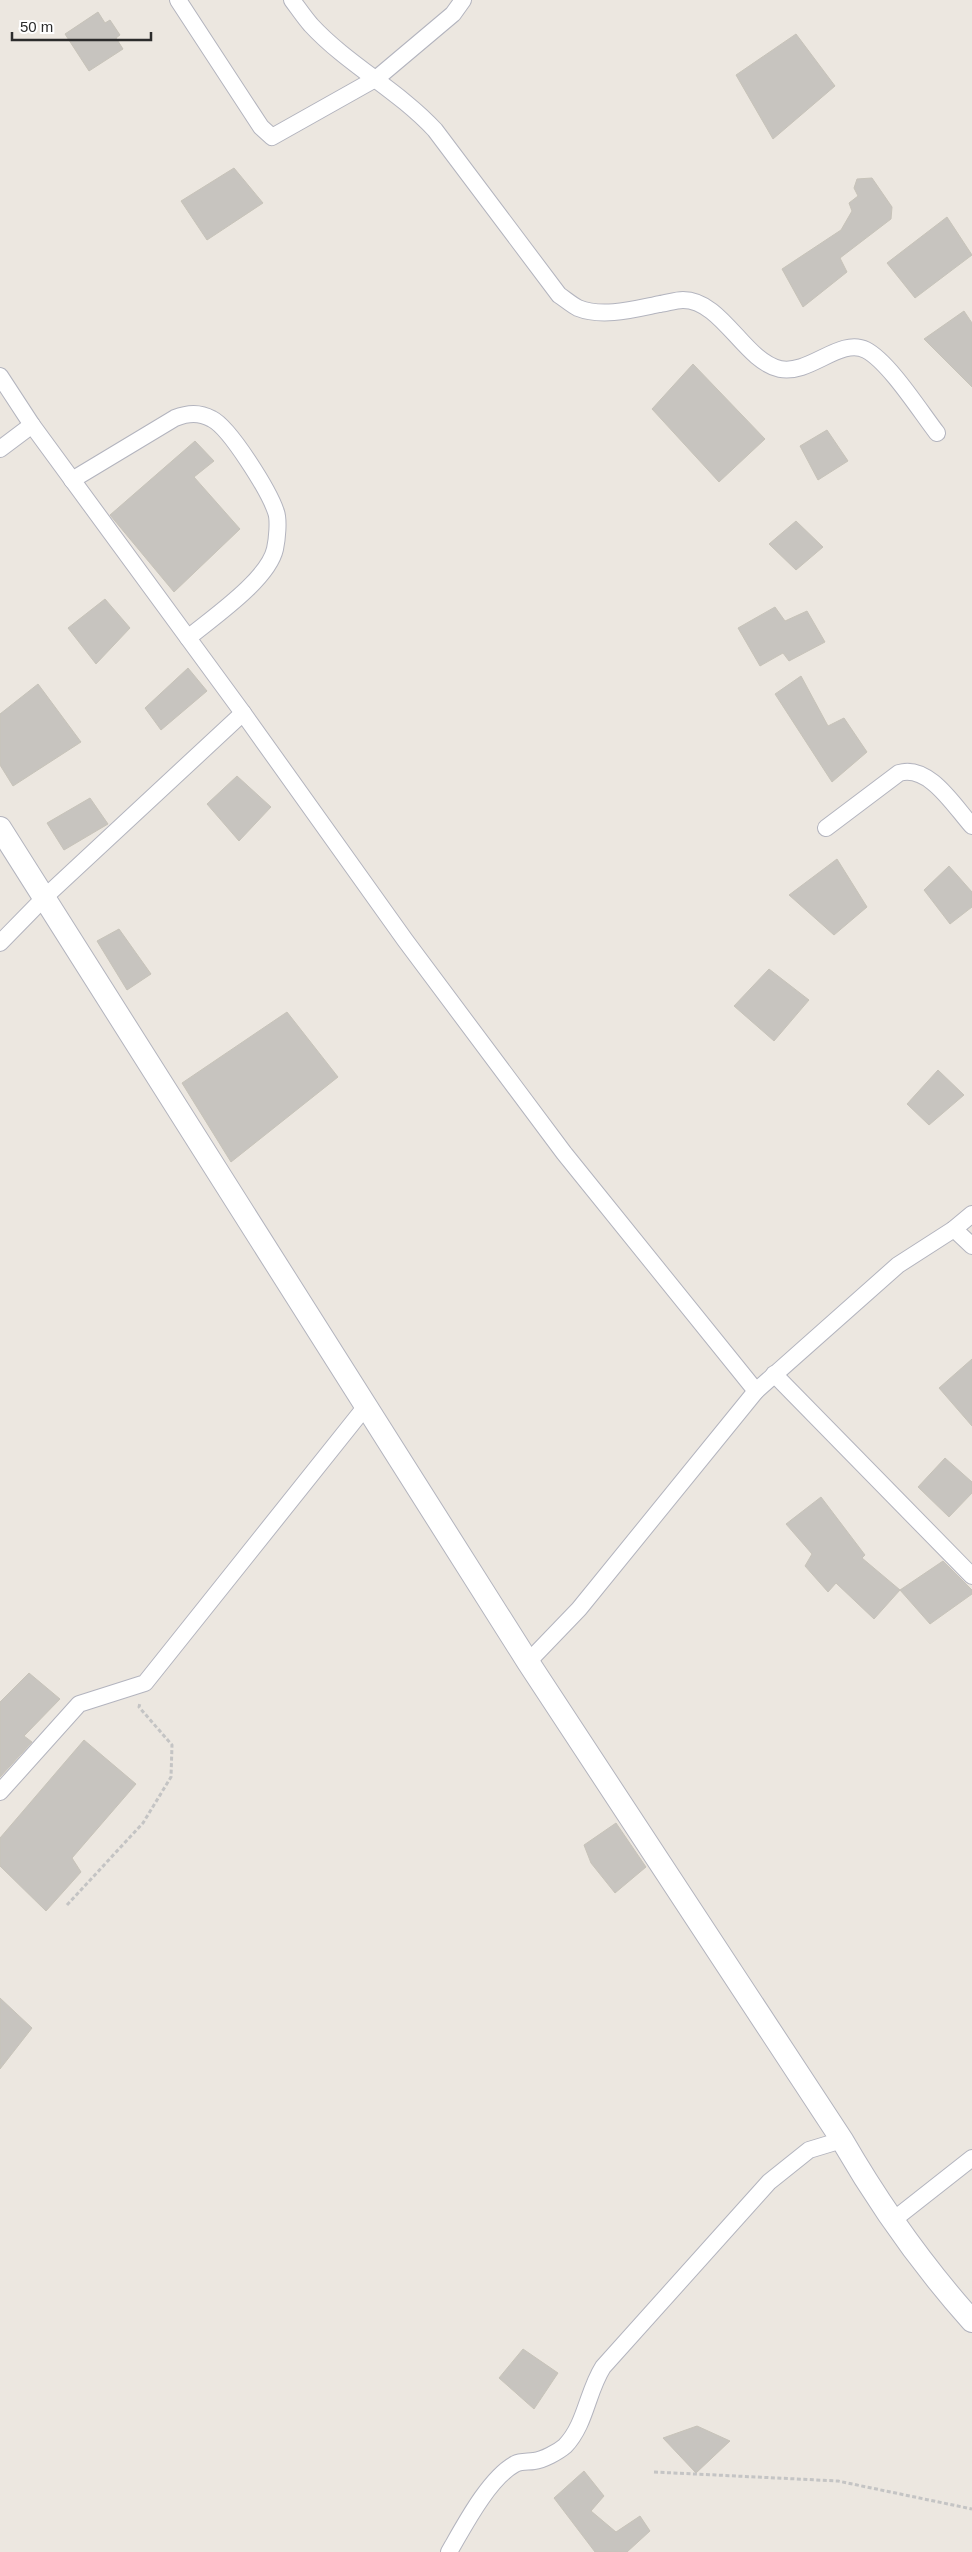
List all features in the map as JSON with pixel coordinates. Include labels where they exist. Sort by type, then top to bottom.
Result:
[{"type":"street","points":[[178,0],[261,127],[272,136],[376,78],[453,14],[463,0]]},
{"type":"street","points":[[292,0],[310,25],[347,57],[404,100],[436,130],[560,295],[577,308],[593,312],[619,311],[683,300],[699,304],[764,361],[778,368],[790,370],[809,365],[849,346],[864,349],[878,358],[937,433]]},
{"type":"street","points":[[0,376],[32,425],[243,713],[405,940],[564,1153],[756,1391]]},
{"type":"street","points":[[72,480],[176,418],[190,413],[213,419],[261,479],[277,513],[275,550],[263,570],[246,591],[188,638]]},
{"type":"street","points":[[0,449],[32,425]]},
{"type":"street","points":[[0,942],[45,896],[243,713]]},
{"type":"street","points":[[826,828],[899,773],[907,770],[914,771],[931,781],[972,826]]},
{"type":"street","points":[[0,828],[45,896],[528,1662],[842,2140],[892,2220],[972,2321]]},
{"type":"street","points":[[528,1662],[579,1608],[756,1391],[898,1265],[954,1229],[972,1214]]},
{"type":"street","points":[[954,1229],[972,1246]]},
{"type":"street","points":[[774,1374],[972,1576]]},
{"type":"street","points":[[0,1792],[79,1704],[145,1683],[366,1406]]},
{"type":"street","points":[[450,2552],[470,2514],[501,2475],[518,2463],[536,2461],[563,2447],[574,2434],[583,2415],[595,2380],[603,2367],[769,2182],[809,2150],[842,2140]]},
{"type":"street","points":[[892,2220],[972,2158]]},
{"type":"path","points":[[66,1905],[143,1823],[171,1777],[172,1745],[139,1707],[145,1683]]},
{"type":"path","points":[[654,2472],[838,2481],[972,2509]]},
{"type":"building","points":[[98,12],[105,23],[110,20],[120,35],[116,38],[123,49],[89,71],[65,34]]},
{"type":"building","points":[[796,34],[835,86],[773,139],[736,75]]},
{"type":"building","points":[[234,168],[263,203],[207,240],[181,201]]},
{"type":"building","points":[[872,178],[892,207],[891,219],[840,258],[847,272],[803,307],[782,269],[841,230],[852,211],[849,203],[858,196],[854,188],[857,179]]},
{"type":"building","points":[[947,217],[972,255],[915,298],[887,263]]},
{"type":"building","points":[[964,311],[972,323],[972,387],[924,339]]},
{"type":"building","points":[[693,364],[765,439],[719,482],[652,409]]},
{"type":"building","points":[[827,430],[848,461],[818,480],[800,446]]},
{"type":"building","points":[[195,441],[214,461],[194,477],[240,529],[174,592],[110,515]]},
{"type":"building","points":[[796,521],[823,547],[796,570],[769,544]]},
{"type":"building","points":[[105,599],[130,628],[96,664],[68,628]]},
{"type":"building","points":[[775,607],[785,621],[807,611],[825,642],[789,661],[783,653],[760,666],[738,628]]},
{"type":"building","points":[[188,668],[207,691],[161,730],[145,708]]},
{"type":"building","points":[[801,676],[828,726],[844,718],[867,752],[832,782],[775,694]]},
{"type":"building","points":[[38,684],[81,742],[13,786],[0,765],[0,714]]},
{"type":"building","points":[[237,776],[271,807],[239,841],[207,804]]},
{"type":"building","points":[[90,798],[108,824],[64,850],[47,823]]},
{"type":"building","points":[[837,859],[867,907],[834,935],[789,895]]},
{"type":"building","points":[[949,866],[972,892],[972,907],[950,924],[924,890]]},
{"type":"building","points":[[119,929],[151,974],[127,990],[97,941]]},
{"type":"building","points":[[769,969],[809,1000],[774,1041],[734,1006]]},
{"type":"building","points":[[287,1012],[338,1077],[231,1162],[182,1083]]},
{"type":"building","points":[[938,1070],[964,1095],[929,1125],[907,1104]]},
{"type":"building","points":[[972,1359],[972,1426],[939,1388]]},
{"type":"building","points":[[945,1458],[972,1482],[972,1493],[949,1517],[918,1487]]},
{"type":"building","points":[[821,1497],[865,1555],[862,1558],[900,1590],[874,1619],[836,1583],[828,1592],[805,1566],[812,1554],[786,1524]]},
{"type":"building","points":[[943,1561],[972,1590],[972,1594],[930,1624],[900,1590]]},
{"type":"building","points":[[29,1673],[60,1699],[24,1736],[32,1742],[0,1777],[0,1702]]},
{"type":"building","points":[[84,1740],[136,1784],[72,1858],[81,1872],[46,1911],[0,1866],[0,1838]]},
{"type":"building","points":[[616,1823],[646,1867],[615,1893],[591,1863],[584,1845]]},
{"type":"building","points":[[0,1998],[32,2028],[0,2069]]},
{"type":"building","points":[[523,2349],[558,2373],[534,2409],[499,2378]]},
{"type":"building","points":[[697,2426],[730,2441],[696,2473],[663,2438]]},
{"type":"building","points":[[584,2471],[604,2496],[591,2511],[616,2532],[640,2516],[650,2531],[627,2552],[595,2552],[554,2498]]}]
